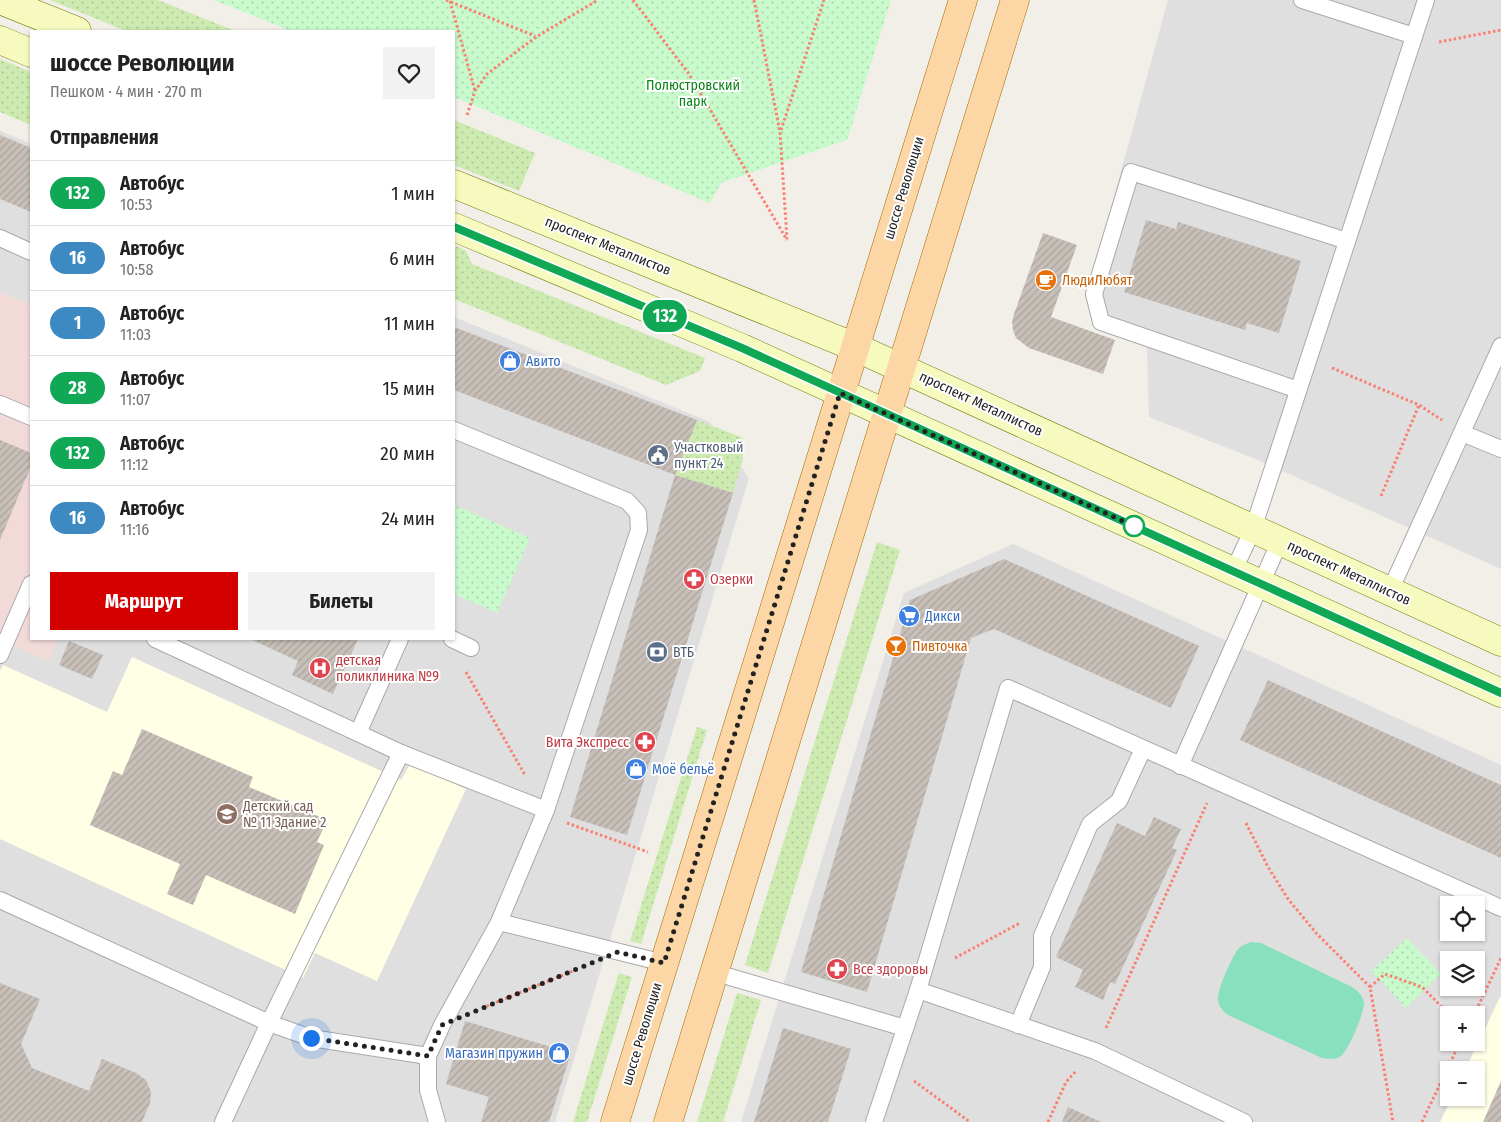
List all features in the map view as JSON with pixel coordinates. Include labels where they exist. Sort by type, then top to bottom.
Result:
[{"type":"main road","name":"шоссе Революции","points":[[615,1122],[963,0]]},
{"type":"main road","points":[[668,1122],[1015,0]]},
{"type":"street","points":[[0,0],[75,30]]},
{"type":"street","points":[[0,40],[30,53]]},
{"type":"street","name":"проспект Металлистов","points":[[455,184],[855,347],[1501,642]]},
{"type":"street","points":[[455,226],[742,348],[1501,693]]},
{"type":"lane","points":[[1302,0],[1414,36]]},
{"type":"lane","points":[[1233,572],[1253,528],[1426,0]]},
{"type":"lane","points":[[1298,390],[1101,322],[1094,294],[1131,172],[1347,241]]},
{"type":"lane","points":[[0,238],[30,252]]},
{"type":"lane","points":[[1390,591],[1501,346]]},
{"type":"lane","points":[[0,404],[30,417]]},
{"type":"lane","points":[[437,1122],[428,1090],[428,1056],[442,1025],[499,922],[546,810],[639,530],[638,513],[627,501],[455,430]]},
{"type":"lane","points":[[1462,433],[1501,449]]},
{"type":"lane","points":[[1180,766],[1280,541]]},
{"type":"lane","points":[[0,656],[30,586]]},
{"type":"lane","points":[[157,640],[401,753],[546,810]]},
{"type":"lane","points":[[358,732],[400,640]]},
{"type":"lane","points":[[454,640],[471,648]]},
{"type":"lane","points":[[874,1122],[920,983],[1008,688],[1501,908]]},
{"type":"lane","points":[[1018,1024],[1042,967],[1042,936],[1090,824],[1119,801],[1143,749]]},
{"type":"lane","points":[[223,1122],[269,1023],[401,753]]},
{"type":"lane","points":[[0,900],[269,1023],[311,1038],[428,1056]]},
{"type":"lane","points":[[499,922],[664,963]]},
{"type":"lane","points":[[713,972],[905,1028]]},
{"type":"lane","points":[[920,983],[1018,1024],[1095,1051],[1244,1122]]},
{"type":"path","points":[[467,115],[475,91],[487,74],[536,37],[598,0]]},
{"type":"path","points":[[633,0],[689,74],[787,240],[780,132],[754,0]]},
{"type":"path","points":[[780,132],[824,0]]},
{"type":"path","points":[[448,1],[536,37]]},
{"type":"path","points":[[448,1],[475,91]]},
{"type":"path","points":[[1414,36],[1437,43],[1501,30]]},
{"type":"path","points":[[1309,357],[1419,404],[1462,433]]},
{"type":"path","points":[[1381,496],[1419,404]]},
{"type":"path","points":[[462,664],[546,810],[563,822],[648,852]]},
{"type":"path","points":[[1048,1122],[1066,1082],[1095,1051],[1217,782]]},
{"type":"path","points":[[1237,791],[1248,830],[1288,899],[1317,934],[1370,987],[1393,1122]]},
{"type":"path","points":[[920,983],[1056,904]]},
{"type":"path","points":[[442,1025],[618,952]]},
{"type":"path","points":[[1478,1006],[1501,958]]},
{"type":"path","points":[[1370,987],[1385,974],[1422,987],[1441,1006]]},
{"type":"path","points":[[1422,1122],[1456,1051]]},
{"type":"path","points":[[892,1066],[970,1122]]},
{"type":"shaded area","points":[[1168,0],[1501,0],[1501,569],[1253,458],[1149,417],[1147,347],[1094,324],[1087,295]]},
{"type":"shaded area","points":[[0,131],[30,144],[30,305],[0,292]]},
{"type":"shaded area","points":[[0,292],[30,305],[30,640],[58,640],[48,661],[0,640]]},
{"type":"shaded area","points":[[455,317],[710,422],[749,478],[555,1122],[0,1122],[0,640],[48,661],[58,640],[455,640]]},
{"type":"shaded area","points":[[1013,544],[1501,765],[1501,1122],[741,1122],[904,593]]},
{"type":"shaded area","name":"Детский сад № 11 Здание 2","points":[[132,657],[401,780],[410,764],[466,789],[377,981],[315,953],[303,978],[0,839],[0,671],[3,665],[107,712]]},
{"type":"shaded area","points":[[1501,995],[1501,1122],[1440,1122],[1448,1106],[1485,1106],[1485,1061],[1469,1061],[1474,1051],[1485,1051],[1485,1028]]},
{"type":"green space","points":[[50,0],[158,0],[233,30],[124,30]]},
{"type":"green space","name":"Полюстровский парк","points":[[214,0],[891,0],[847,140],[721,183],[710,203],[455,97],[455,30],[289,30]]},
{"type":"green space","points":[[0,59],[30,72],[30,125],[0,112]]},
{"type":"green space","points":[[455,120],[535,153],[519,191],[455,165]]},
{"type":"green space","points":[[456,246],[466,251],[472,264],[705,358],[700,371],[666,385],[455,299]]},
{"type":"green space","points":[[697,420],[743,438],[743,459],[733,493],[675,475]]},
{"type":"green space","points":[[455,505],[530,538],[497,613],[455,594]]},
{"type":"green space","points":[[877,542],[900,550],[768,973],[745,965]]},
{"type":"green space","points":[[697,727],[707,730],[641,944],[630,941]]},
{"type":"green space","points":[[1407,938],[1440,975],[1406,1008],[1371,971]]},
{"type":"green space","points":[[1251,942],[1261,943],[1352,987],[1360,993],[1364,1007],[1352,1039],[1341,1056],[1335,1059],[1322,1058],[1228,1015],[1222,1009],[1218,995],[1222,982],[1238,949]]},
{"type":"green space","points":[[619,973],[632,977],[587,1122],[573,1122]]},
{"type":"green space","points":[[737,993],[761,1000],[723,1122],[697,1122]]},
{"type":"building","points":[[0,135],[30,148],[30,212],[0,199]]},
{"type":"building","points":[[1146,220],[1176,229],[1178,222],[1301,261],[1279,333],[1247,323],[1245,330],[1124,292]]},
{"type":"building","name":"ЛюдиЛюбят","points":[[1043,233],[1077,245],[1051,317],[1115,340],[1103,374],[1029,348],[1016,338],[1012,322],[1014,314]]},
{"type":"building","points":[[455,327],[697,420],[675,475],[455,390]]},
{"type":"building","points":[[0,440],[30,453],[30,468],[0,540]]},
{"type":"building","points":[[675,475],[733,493],[627,835],[570,817]]},
{"type":"building","points":[[1004,559],[1199,646],[1171,708],[994,629],[971,638],[867,992],[801,972],[910,600]]},
{"type":"building","name":"детская поликлиника №9","points":[[252,640],[358,640],[333,694],[292,675],[298,661]]},
{"type":"building","points":[[69,641],[103,655],[92,679],[59,665]]},
{"type":"building","points":[[1268,680],[1501,785],[1501,858],[1240,740]]},
{"type":"building","points":[[142,729],[253,777],[249,787],[327,820],[317,842],[324,845],[295,914],[206,875],[193,905],[167,894],[180,864],[90,825],[113,771],[122,775]]},
{"type":"building","points":[[1154,817],[1181,829],[1172,848],[1177,850],[1115,984],[1110,982],[1103,1000],[1075,987],[1083,970],[1056,957],[1117,823],[1145,836]]},
{"type":"building","points":[[0,983],[40,999],[21,1044],[32,1068],[89,1091],[102,1059],[136,1073],[146,1080],[151,1092],[150,1103],[142,1122],[0,1122]]},
{"type":"building","points":[[465,1021],[571,1053],[549,1122],[481,1122],[489,1097],[446,1084]]},
{"type":"building","points":[[783,1028],[851,1049],[828,1122],[754,1122]]},
{"type":"building","points":[[1501,1081],[1501,1122],[1483,1122]]},
{"type":"building","points":[[1068,1107],[1101,1122],[1062,1122]]},
{"type":"bus line","name":"132","points":[[455,227],[742,348],[1501,693]]},
{"type":"place","name":"ЛюдиЛюбят","points":[[1046,280]]},
{"type":"place","name":"Авито","points":[[510,361]]},
{"type":"place","name":"Участковый пункт 24","points":[[658,455]]},
{"type":"place","name":"Озерки","points":[[694,579]]},
{"type":"place","name":"Дикси","points":[[909,616]]},
{"type":"place","name":"Пивточка","points":[[896,646]]},
{"type":"place","name":"ВТБ","points":[[657,652]]},
{"type":"place","name":"детская поликлиника №9","points":[[320,668]]},
{"type":"place","name":"Вита Экспресс","points":[[645,742]]},
{"type":"place","name":"Моё бельё","points":[[636,769]]},
{"type":"place","name":"Детский сад № 11 Здание 2","points":[[227,814]]},
{"type":"place","name":"Все здоровы","points":[[837,969]]},
{"type":"place","name":"Магазин пружин","points":[[559,1053]]},
{"type":"route","points":[[311,1038],[428,1056],[442,1025],[618,952],[664,963],[840,393],[1134,526]]}]
